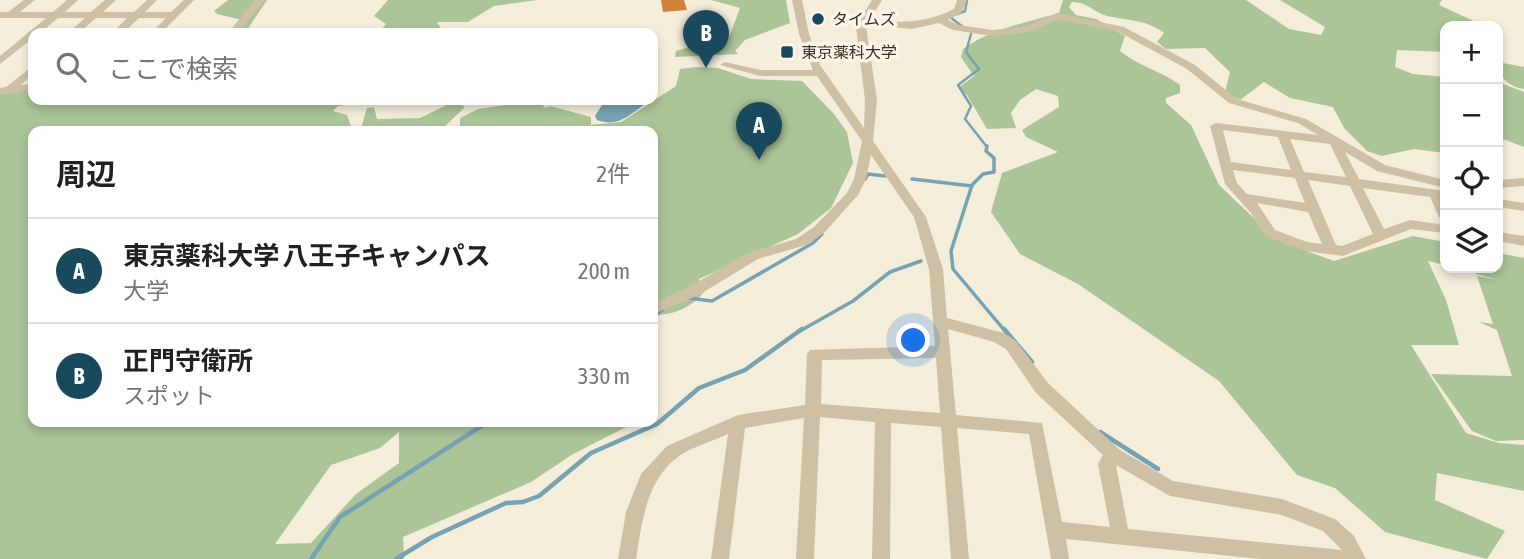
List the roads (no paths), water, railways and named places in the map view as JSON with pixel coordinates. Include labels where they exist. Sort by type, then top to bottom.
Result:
[{"type":"street","points":[[0,23],[5,15],[30,0]]},
{"type":"street","points":[[39,28],[73,0]]},
{"type":"street","points":[[79,28],[111,0]]},
{"type":"street","points":[[123,28],[152,0]]},
{"type":"street","points":[[161,28],[190,0]]},
{"type":"street","points":[[237,28],[260,0]]},
{"type":"street","points":[[797,0],[803,34],[820,73],[914,206],[929,238],[936,268],[960,559]]},
{"type":"street","points":[[658,307],[692,292],[753,256],[800,242],[819,230],[852,195],[860,179],[869,140],[871,100],[861,35],[863,20],[877,0]]},
{"type":"street","points":[[863,20],[916,27],[958,10],[962,0]]},
{"type":"street","points":[[5,15],[175,15]]},
{"type":"street","points":[[939,19],[957,28],[992,33],[1026,30],[1057,16],[1120,29],[1191,67],[1233,101],[1302,121],[1381,168],[1440,190]]},
{"type":"street","points":[[0,61],[28,37]]},
{"type":"street","points":[[4,91],[28,73]]},
{"type":"street","points":[[770,73],[820,73]]},
{"type":"street","points":[[4,91],[28,88]]},
{"type":"street","points":[[1334,141],[1216,126],[1231,184],[1256,210],[1270,233],[1304,246],[1343,251],[1410,224],[1440,228]]},
{"type":"street","points":[[1283,136],[1331,250]]},
{"type":"street","points":[[1334,141],[1381,236]]},
{"type":"street","points":[[1227,164],[1440,191]]},
{"type":"street","points":[[1503,184],[1524,182]]},
{"type":"street","points":[[1241,197],[1312,208]]},
{"type":"street","points":[[1503,204],[1524,207]]},
{"type":"street","points":[[1503,238],[1524,241]]},
{"type":"street","points":[[941,322],[999,337],[1011,345],[1042,388],[1114,455],[1170,488],[1282,507],[1329,525],[1348,542],[1357,559]]},
{"type":"street","points":[[805,559],[815,354],[942,352]]},
{"type":"street","points":[[627,559],[635,512],[650,474],[673,451],[738,422],[813,410],[1036,428],[1060,559]]},
{"type":"street","points":[[881,559],[883,414]]},
{"type":"street","points":[[720,559],[738,422]]},
{"type":"street","points":[[1114,455],[1106,464],[1121,537]]},
{"type":"street","points":[[1056,530],[1347,559]]},
{"type":"water","points":[[602,105],[644,105],[619,121],[605,122],[597,120],[595,116]]},
{"type":"waterway","points":[[957,14],[965,11],[967,0]]},
{"type":"waterway","points":[[950,17],[963,27]]},
{"type":"waterway","points":[[971,34],[966,52],[979,69],[958,85],[971,106],[965,119],[987,147]]},
{"type":"waterway","points":[[972,186],[983,174],[994,172],[994,158],[986,151],[987,147]]},
{"type":"waterway","points":[[865,179],[868,174],[885,176]]},
{"type":"waterway","points":[[912,179],[972,186]]},
{"type":"waterway","points":[[972,186],[951,251],[953,269],[1005,331]]},
{"type":"waterway","points":[[688,298],[712,301],[813,243],[822,234]]},
{"type":"waterway","points":[[800,331],[853,301],[890,272],[921,261]]},
{"type":"waterway","points":[[658,313],[662,310]]},
{"type":"waterway","points":[[658,423],[699,388],[745,370],[802,329]]},
{"type":"waterway","points":[[1004,329],[1032,362]]},
{"type":"waterway","points":[[311,559],[340,517],[480,427]]},
{"type":"waterway","points":[[396,559],[432,537],[506,503],[523,502],[539,496],[591,453],[650,427]]},
{"type":"waterway","points":[[1100,432],[1158,469]]},
{"type":"place","name":"タイムズ","points":[[818,19]]},
{"type":"place","name":"東京薬科大学","points":[[787,52]]},
{"type":"place","name":"正門守衛所","points":[[706,68]]},
{"type":"place","name":"東京薬科大学 八王子キャンパス","points":[[759,160]]}]
